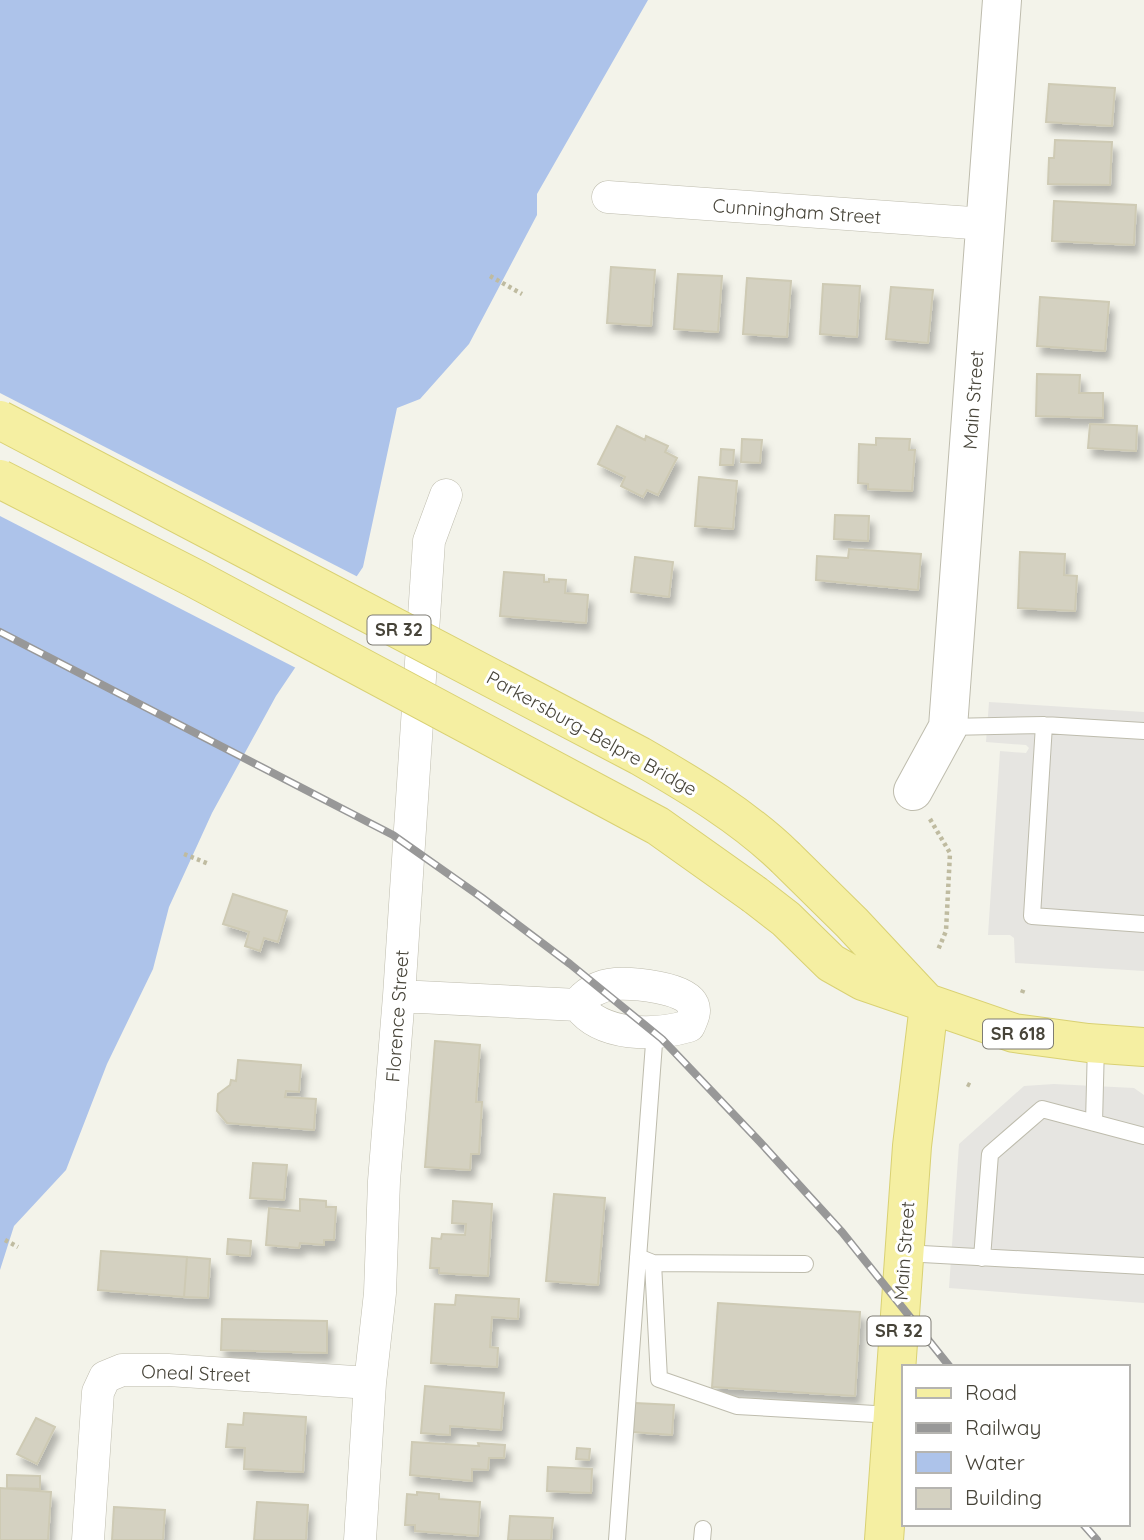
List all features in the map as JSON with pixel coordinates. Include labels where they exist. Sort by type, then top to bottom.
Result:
[{"type":"main road","name":"Parkersburg–Belpre Bridge","points":[[0,420],[640,756],[711,799],[771,843],[852,923],[929,1005]]},
{"type":"main road","name":"SR 32","points":[[0,479],[194,578],[658,826],[786,919],[831,963],[856,978],[929,1005]]},
{"type":"main road","name":"SR 618","points":[[929,1005],[1014,1033],[1096,1044],[1144,1047]]},
{"type":"main road","name":"Main Street","points":[[884,1540],[912,1146],[929,1005]]},
{"type":"street","name":"Main Street","points":[[914,791],[948,727],[1002,0]]},
{"type":"street","name":"Cunningham Street","points":[[608,197],[986,223]]},
{"type":"street","name":"Florence Street","points":[[360,1540],[370,1383],[380,1293],[384,1181],[429,541],[446,495]]},
{"type":"street","points":[[399,996],[578,1005],[591,1020],[606,1027],[655,1031],[689,1026],[694,1018],[695,1007],[681,995],[654,986],[614,984],[591,993],[578,1005]]},
{"type":"street","name":"Oneal Street","points":[[88,1540],[98,1392],[105,1377],[122,1370],[168,1370],[370,1383]]},
{"type":"lane","points":[[1044,725],[1032,916],[1144,924]]},
{"type":"lane","points":[[948,727],[1044,725],[1144,731]]},
{"type":"lane","points":[[617,1540],[645,1260],[655,1031]]},
{"type":"lane","points":[[1094,1122],[1096,1044]]},
{"type":"lane","points":[[982,1258],[990,1153],[1042,1109],[1144,1136]]},
{"type":"lane","points":[[904,1253],[1144,1266]]},
{"type":"lane","points":[[645,1260],[805,1264]]},
{"type":"lane","points":[[645,1260],[659,1379],[737,1406],[892,1415]]},
{"type":"path","points":[[490,276],[522,294]]},
{"type":"path","points":[[914,791],[950,853],[946,931],[938,950]]},
{"type":"path","points":[[184,854],[209,864]]},
{"type":"path","points":[[967,1084],[973,1087]]},
{"type":"path","points":[[5,1240],[18,1247]]},
{"type":"shaded area","points":[[989,702],[1144,712],[1144,971],[1015,963],[1014,938],[1010,935],[988,935],[1000,751],[1026,753],[1029,748],[1026,745],[986,742]]},
{"type":"shaded area","points":[[1054,1084],[1134,1088],[1144,1095],[1144,1303],[949,1288],[959,1144],[1024,1086]]},
{"type":"water","points":[[0,0],[648,0],[537,194],[537,215],[469,344],[420,399],[397,408],[363,567],[276,696],[212,813],[169,907],[153,969],[107,1064],[66,1170],[14,1226],[0,1270]]},
{"type":"pier","points":[[0,393],[360,578],[298,669],[0,516]]},
{"type":"building","points":[[1049,84],[1115,88],[1112,126],[1046,122]]},
{"type":"building","points":[[1055,140],[1112,142],[1110,185],[1048,184],[1049,158],[1054,158]]},
{"type":"building","points":[[1054,201],[1136,205],[1134,245],[1052,241]]},
{"type":"building","points":[[611,267],[655,270],[651,326],[607,323]]},
{"type":"building","points":[[678,274],[722,276],[718,332],[674,329]]},
{"type":"building","points":[[747,278],[791,281],[787,337],[743,334]]},
{"type":"building","points":[[823,284],[860,286],[857,337],[820,334]]},
{"type":"building","points":[[891,287],[933,290],[928,343],[886,339]]},
{"type":"building","points":[[1040,297],[1109,302],[1105,351],[1037,346]]},
{"type":"building","points":[[1037,374],[1080,375],[1079,393],[1103,393],[1103,418],[1036,416]]},
{"type":"building","points":[[1090,424],[1137,426],[1136,451],[1088,448]]},
{"type":"building","points":[[617,426],[645,440],[646,436],[668,446],[665,452],[677,458],[658,495],[647,490],[643,497],[621,486],[625,477],[598,464]]},
{"type":"building","points":[[876,438],[910,439],[909,450],[915,450],[912,491],[868,489],[868,484],[858,483],[859,444],[876,445]]},
{"type":"building","points":[[742,439],[762,440],[760,463],[741,462]]},
{"type":"building","points":[[721,449],[734,450],[733,465],[720,465]]},
{"type":"building","points":[[699,477],[737,481],[733,529],[695,526]]},
{"type":"building","points":[[835,515],[869,516],[868,541],[834,539]]},
{"type":"building","points":[[849,549],[921,554],[918,590],[816,580],[817,556],[848,558]]},
{"type":"building","points":[[1020,552],[1065,554],[1064,575],[1077,576],[1075,611],[1018,608]]},
{"type":"building","points":[[635,557],[673,562],[669,597],[631,592]]},
{"type":"building","points":[[504,572],[544,575],[544,582],[549,582],[549,579],[566,580],[565,593],[588,595],[586,623],[500,616]]},
{"type":"building","points":[[233,894],[287,911],[278,942],[264,938],[260,951],[245,946],[249,932],[223,924]]},
{"type":"building","points":[[435,1041],[480,1045],[476,1102],[482,1102],[479,1154],[471,1154],[470,1170],[425,1167]]},
{"type":"building","points":[[238,1060],[301,1065],[299,1092],[286,1091],[285,1097],[316,1099],[314,1130],[227,1123],[217,1111],[218,1094],[230,1085],[231,1080],[236,1081]]},
{"type":"building","points":[[253,1163],[287,1165],[284,1200],[250,1198]]},
{"type":"building","points":[[554,1194],[605,1198],[598,1285],[546,1281]]},
{"type":"building","points":[[300,1199],[326,1201],[326,1207],[336,1207],[334,1240],[324,1240],[324,1245],[300,1243],[299,1248],[266,1245],[269,1208],[300,1211]]},
{"type":"building","points":[[453,1201],[492,1204],[488,1276],[439,1273],[439,1268],[430,1268],[432,1238],[441,1239],[442,1234],[465,1235],[466,1224],[452,1223]]},
{"type":"building","points":[[228,1239],[251,1241],[250,1256],[227,1254]]},
{"type":"building","points":[[101,1251],[187,1257],[184,1297],[98,1290]]},
{"type":"building","points":[[187,1257],[210,1259],[208,1298],[184,1297]]},
{"type":"building","points":[[456,1295],[519,1299],[518,1319],[492,1317],[490,1347],[498,1348],[497,1367],[431,1363],[435,1304],[455,1305]]},
{"type":"building","points":[[718,1303],[860,1312],[855,1396],[712,1387]]},
{"type":"building","points":[[222,1319],[327,1321],[327,1353],[221,1350]]},
{"type":"building","points":[[425,1386],[504,1393],[501,1430],[450,1426],[450,1435],[421,1433]]},
{"type":"building","points":[[635,1403],[674,1405],[672,1435],[633,1432]]},
{"type":"building","points":[[244,1413],[306,1417],[303,1472],[244,1469],[245,1448],[226,1447],[228,1424],[243,1425]]},
{"type":"building","points":[[36,1418],[55,1427],[37,1464],[17,1454]]},
{"type":"building","points":[[412,1442],[505,1445],[504,1458],[489,1458],[488,1470],[472,1469],[472,1481],[410,1475]]},
{"type":"building","points":[[577,1448],[590,1449],[589,1460],[576,1459]]},
{"type":"building","points":[[548,1467],[592,1469],[591,1493],[547,1491]]},
{"type":"building","points":[[7,1475],[40,1476],[40,1489],[7,1488]]},
{"type":"building","points":[[0,1488],[51,1492],[48,1540],[0,1540]]},
{"type":"building","points":[[417,1492],[439,1494],[439,1499],[480,1502],[478,1536],[415,1531],[415,1525],[405,1525],[407,1494],[417,1495]]},
{"type":"building","points":[[257,1502],[308,1505],[306,1540],[254,1540]]},
{"type":"building","points":[[114,1507],[165,1510],[163,1540],[112,1540]]},
{"type":"building","points":[[510,1516],[553,1518],[551,1540],[508,1540]]},
{"type":"railway","points":[[0,632],[393,835],[570,964],[662,1039],[760,1142],[842,1232],[948,1365]]},
{"type":"railway","points":[[1085,1526],[1097,1540]]}]
